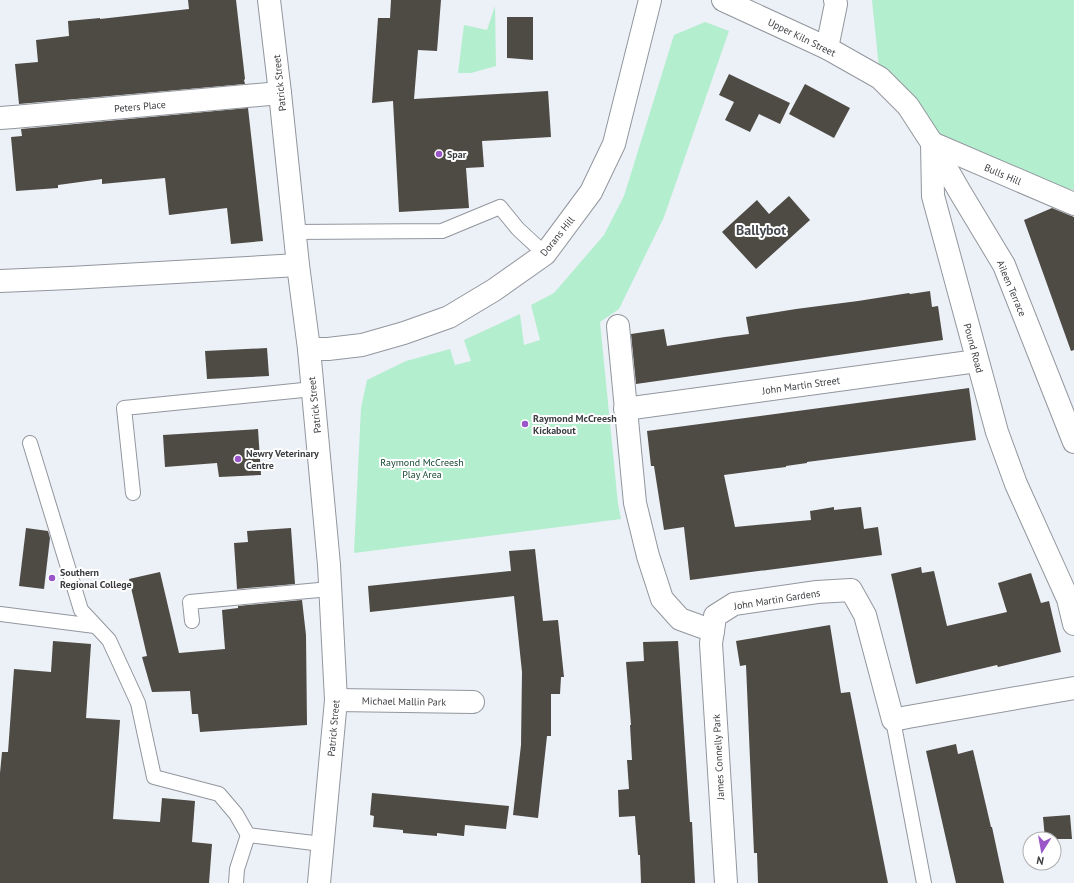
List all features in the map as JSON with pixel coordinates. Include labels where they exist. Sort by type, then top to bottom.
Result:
[{"type":"street","name":"Patrick Street","points":[[269,0],[294,232],[309,349],[329,565],[336,700],[319,883]]},
{"type":"street","name":"Dorans Hill","points":[[309,349],[328,349],[362,345],[404,333],[449,317],[494,290],[545,254],[590,192],[614,144],[650,0]]},
{"type":"street","name":"Upper Kiln Street","points":[[722,0],[827,48],[880,78],[908,106],[932,143]]},
{"type":"street","points":[[827,48],[836,4],[835,0]]},
{"type":"street","name":"Peters Place","points":[[0,118],[280,93]]},
{"type":"street","name":"Bulls Hill","points":[[932,143],[1074,204]]},
{"type":"street","name":"Pound Road","points":[[932,143],[933,196],[997,432],[1016,484],[1068,599],[1074,624]]},
{"type":"street","name":"Aileen Terrace","points":[[932,143],[1004,265],[1074,442]]},
{"type":"street","points":[[0,281],[298,265]]},
{"type":"street","points":[[618,326],[635,503],[648,556],[662,600],[680,619],[713,631]]},
{"type":"street","name":"John Martin Street","points":[[626,409],[977,362]]},
{"type":"street","name":"John Martin Gardens","points":[[713,631],[715,616],[734,604],[817,592],[851,590],[865,615],[893,720]]},
{"type":"street","name":"James Connelly Park","points":[[713,631],[711,643],[726,883]]},
{"type":"street","points":[[893,720],[1074,688]]},
{"type":"street","name":"Michael Mallin Park","points":[[336,700],[473,702]]},
{"type":"lane","points":[[294,232],[442,231],[500,207],[518,229],[545,254]]},
{"type":"lane","points":[[133,493],[124,408],[313,389]]},
{"type":"lane","points":[[30,443],[81,610],[109,640],[138,703],[154,777],[219,794],[236,814],[248,835],[237,869],[236,883]]},
{"type":"lane","points":[[192,622],[190,602],[330,590]]},
{"type":"lane","points":[[0,614],[95,626]]},
{"type":"lane","points":[[893,720],[924,883]]},
{"type":"lane","points":[[248,835],[322,844]]},
{"type":"green space","points":[[872,0],[1074,0],[1074,190],[1012,178],[956,154],[880,78]]},
{"type":"green space","points":[[495,6],[496,66],[471,73],[458,73],[464,25],[487,30]]},
{"type":"green space","name":"Raymond McCreesh Play Area","points":[[705,22],[729,31],[664,217],[619,309],[600,322],[618,504],[621,519],[354,553],[361,408],[367,380],[406,361],[450,349],[455,365],[471,361],[464,340],[520,314],[524,345],[540,340],[531,305],[554,293],[604,235],[624,196],[674,35]]},
{"type":"building","points":[[188,0],[236,0],[245,84],[19,104],[15,64],[38,62],[36,40],[69,36],[68,21],[189,9]]},
{"type":"building","name":"Spar","points":[[391,0],[441,0],[437,51],[418,50],[414,99],[548,91],[551,137],[482,141],[484,167],[466,168],[469,208],[399,212],[393,101],[372,103],[378,18],[390,18]]},
{"type":"building","points":[[507,17],[533,17],[533,60],[507,58]]},
{"type":"building","points":[[729,74],[790,103],[780,124],[759,114],[750,132],[725,120],[734,102],[719,95]]},
{"type":"building","points":[[805,84],[850,108],[834,138],[789,114]]},
{"type":"building","points":[[248,108],[263,241],[231,244],[227,208],[169,215],[165,178],[102,184],[102,179],[58,185],[58,188],[16,191],[11,137],[22,136],[21,129]]},
{"type":"building","points":[[789,196],[810,220],[756,269],[722,232],[757,200],[769,214]]},
{"type":"building","points":[[1052,208],[1074,217],[1074,350],[1071,351],[1024,220]]},
{"type":"building","points":[[930,291],[932,307],[938,306],[943,340],[636,384],[631,334],[664,329],[667,346],[749,334],[746,317]]},
{"type":"building","points":[[267,348],[269,376],[207,379],[205,351]]},
{"type":"building","points":[[969,388],[976,440],[807,462],[786,467],[724,475],[735,527],[811,520],[810,511],[834,507],[834,510],[861,507],[864,529],[878,527],[882,555],[690,580],[684,527],[664,530],[654,466],[651,466],[647,431]]},
{"type":"building","name":"Newry Veterinary Centre","points":[[258,429],[261,475],[219,477],[217,463],[165,467],[163,435]]},
{"type":"building","points":[[26,528],[48,531],[50,538],[44,589],[19,586]]},
{"type":"building","points":[[291,528],[295,584],[237,589],[234,543],[248,542],[247,531]]},
{"type":"building","points":[[535,549],[543,621],[558,620],[564,677],[561,677],[560,694],[551,694],[551,736],[547,736],[538,818],[513,815],[521,745],[522,672],[514,596],[370,612],[368,586],[511,571],[509,551]]},
{"type":"building","points":[[921,567],[922,573],[934,571],[947,626],[1007,612],[998,583],[1031,573],[1041,603],[1049,601],[1061,652],[916,684],[891,574]]},
{"type":"building","points":[[160,572],[179,653],[225,649],[222,610],[238,608],[238,606],[302,600],[306,635],[307,725],[200,732],[198,714],[192,714],[190,691],[152,692],[142,657],[147,656],[129,579]]},
{"type":"building","points":[[830,625],[841,693],[850,692],[888,883],[758,883],[757,853],[754,853],[746,665],[740,666],[736,641]]},
{"type":"building","points":[[53,641],[91,644],[86,718],[120,720],[113,819],[160,822],[162,798],[195,801],[192,842],[212,844],[209,883],[0,883],[0,773],[2,752],[8,752],[14,669],[51,672]]},
{"type":"building","points":[[678,641],[690,822],[692,822],[695,883],[641,883],[640,855],[638,855],[635,816],[619,817],[618,790],[629,789],[627,760],[632,760],[626,662],[644,661],[643,642]]},
{"type":"building","points":[[956,744],[958,754],[973,750],[1004,883],[956,883],[926,751]]},
{"type":"building","points":[[372,793],[509,806],[506,829],[465,825],[464,836],[437,833],[437,836],[403,833],[403,830],[373,827],[374,816],[370,815]]},
{"type":"building","points":[[1070,815],[1072,839],[1062,839],[1062,831],[1044,831],[1043,817]]},
{"type":"place","name":"Spar","points":[[439,154]]},
{"type":"place","name":"Raymond McCreesh Kickabout","points":[[525,424]]},
{"type":"place","name":"Newry Veterinary Centre","points":[[238,459]]},
{"type":"place","name":"Southern Regional College","points":[[52,578]]},
{"type":"district","name":"Ballybot","points":[[761,230]]}]
